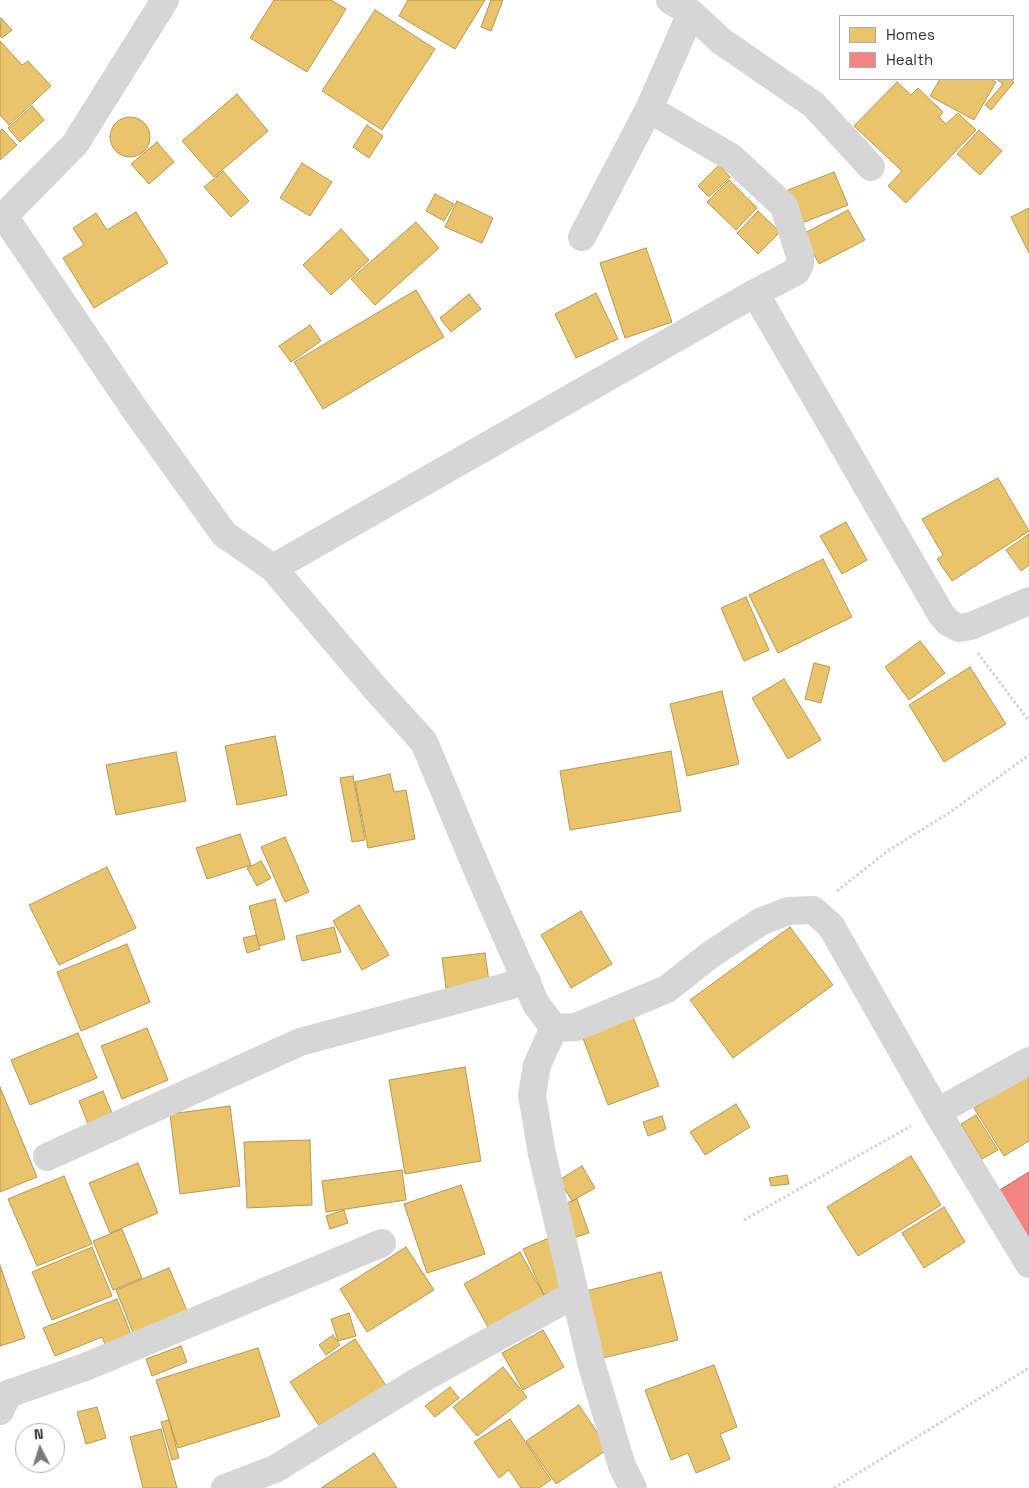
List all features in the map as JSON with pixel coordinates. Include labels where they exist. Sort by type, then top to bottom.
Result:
[{"type":"street","points":[[165,0],[75,144],[2,217],[224,534],[273,568],[375,688],[424,742],[536,1004],[554,1028]]},
{"type":"street","points":[[582,237],[649,109],[681,7],[721,41],[814,104],[871,167]]},
{"type":"street","points":[[273,568],[755,293],[797,271],[800,264],[800,256],[784,206],[731,157],[649,109]]},
{"type":"street","points":[[755,293],[941,614],[948,622],[959,628],[972,626],[1029,601]]},
{"type":"street","points":[[554,1028],[576,1027],[667,989],[710,955],[760,922],[788,911],[813,910],[831,926],[937,1112],[1029,1264]]},
{"type":"street","points":[[47,1157],[300,1042],[527,981]]},
{"type":"street","points":[[554,1028],[537,1065],[532,1095],[542,1154],[592,1366],[622,1466],[633,1488]]},
{"type":"street","points":[[937,1112],[1029,1061]]},
{"type":"street","points":[[3,1394],[85,1367],[382,1243]]},
{"type":"street","points":[[224,1488],[275,1469],[420,1380],[574,1294]]},
{"type":"path","points":[[959,628],[1029,721]]},
{"type":"path","points":[[813,910],[889,850],[949,814],[1029,755]]},
{"type":"path","points":[[744,1220],[937,1112]]},
{"type":"path","points":[[834,1488],[1029,1368]]},
{"type":"building: Homes","points":[[274,0],[331,0],[346,9],[307,72],[250,38]]},
{"type":"building: Homes","points":[[408,0],[485,0],[455,49],[399,16]]},
{"type":"building: Homes","points":[[491,0],[503,0],[491,31],[481,27]]},
{"type":"building: Homes","points":[[375,10],[435,49],[382,130],[322,91]]},
{"type":"building: Homes","points":[[1,18],[12,30],[2,38],[0,36]]},
{"type":"building: Homes","points":[[0,41],[22,65],[28,61],[51,86],[9,125],[0,115]]},
{"type":"building: Homes","points":[[939,80],[992,80],[996,82],[974,120],[930,96]]},
{"type":"building: Homes","points":[[997,80],[1011,80],[1014,82],[991,110],[985,105],[1003,84]]},
{"type":"building: Homes","points":[[897,82],[911,95],[918,88],[943,112],[939,117],[946,124],[958,113],[976,130],[906,203],[888,186],[902,171],[854,126]]},
{"type":"building: Homes","points":[[237,94],[268,131],[214,177],[182,141]]},
{"type":"building: Homes","points":[[32,106],[44,120],[20,142],[8,128]]},
{"type":"building: Homes","points":[[126,117],[134,117],[141,120],[147,126],[150,137],[147,148],[141,154],[134,157],[126,157],[119,154],[113,148],[110,141],[110,133],[113,126],[119,120]]},
{"type":"building: Homes","points":[[367,125],[383,136],[369,158],[353,147]]},
{"type":"building: Homes","points":[[2,129],[17,145],[0,160],[0,131]]},
{"type":"building: Homes","points":[[979,130],[1002,151],[980,175],[957,154]]},
{"type":"building: Homes","points":[[157,142],[174,162],[149,184],[131,164]]},
{"type":"building: Homes","points":[[302,163],[332,182],[310,216],[280,198]]},
{"type":"building: Homes","points":[[719,165],[730,177],[709,197],[698,186]]},
{"type":"building: Homes","points":[[223,171],[249,201],[231,217],[204,187]]},
{"type":"building: Homes","points":[[834,172],[848,205],[802,223],[788,190]]},
{"type":"building: Homes","points":[[729,180],[757,208],[736,230],[707,202]]},
{"type":"building: Homes","points":[[435,194],[454,204],[444,221],[426,211]]},
{"type":"building: Homes","points":[[457,201],[493,218],[482,243],[445,227]]},
{"type":"building: Homes","points":[[1029,208],[1029,253],[1011,217]]},
{"type":"building: Homes","points":[[848,210],[865,240],[819,264],[803,234]]},
{"type":"building: Homes","points":[[758,211],[780,232],[758,254],[737,233]]},
{"type":"building: Homes","points":[[136,212],[168,263],[94,308],[63,258],[84,245],[73,228],[96,213],[107,230]]},
{"type":"building: Homes","points":[[416,222],[439,248],[375,305],[351,279]]},
{"type":"building: Homes","points":[[341,229],[369,260],[331,295],[303,265]]},
{"type":"building: Homes","points":[[646,248],[672,322],[625,338],[600,263]]},
{"type":"building: Homes","points":[[416,290],[444,337],[323,409],[294,362]]},
{"type":"building: Homes","points":[[596,293],[618,339],[576,358],[555,314]]},
{"type":"building: Homes","points":[[469,294],[481,309],[451,332],[440,318]]},
{"type":"building: Homes","points":[[310,325],[321,341],[291,362],[279,346]]},
{"type":"building: Homes","points":[[998,478],[1029,531],[952,581],[937,559],[943,555],[922,519]]},
{"type":"building: Homes","points":[[846,522],[867,560],[842,574],[820,536]]},
{"type":"building: Homes","points":[[1029,534],[1029,565],[1021,571],[1006,550]]},
{"type":"building: Homes","points":[[823,559],[852,617],[778,653],[749,595]]},
{"type":"building: Homes","points":[[746,597],[769,650],[744,661],[721,608]]},
{"type":"building: Homes","points":[[920,641],[945,673],[909,700],[885,667]]},
{"type":"building: Homes","points":[[814,663],[830,667],[821,703],[805,699]]},
{"type":"building: Homes","points":[[970,667],[1006,724],[944,762],[909,705]]},
{"type":"building: Homes","points":[[784,679],[821,740],[788,759],[752,698]]},
{"type":"building: Homes","points":[[722,691],[739,764],[687,776],[670,704]]},
{"type":"building: Homes","points":[[275,736],[287,795],[237,805],[225,746]]},
{"type":"building: Homes","points":[[671,751],[681,811],[570,830],[560,771]]},
{"type":"building: Homes","points":[[176,752],[186,801],[116,815],[106,765]]},
{"type":"building: Homes","points":[[390,774],[394,792],[406,790],[415,839],[368,848],[355,782]]},
{"type":"building: Homes","points":[[353,776],[365,840],[352,842],[340,778]]},
{"type":"building: Homes","points":[[240,834],[251,865],[207,879],[196,848]]},
{"type":"building: Homes","points":[[285,837],[309,892],[285,902],[261,847]]},
{"type":"building: Homes","points":[[261,861],[271,878],[257,886],[247,868]]},
{"type":"building: Homes","points":[[107,867],[136,928],[59,965],[29,905]]},
{"type":"building: Homes","points":[[275,899],[285,939],[259,946],[249,906]]},
{"type":"building: Homes","points":[[359,905],[389,955],[362,970],[333,921]]},
{"type":"building: Homes","points":[[581,911],[612,964],[571,988],[541,935]]},
{"type":"building: Homes","points":[[334,927],[341,952],[302,961],[296,936]]},
{"type":"building: Homes","points":[[790,927],[833,985],[733,1058],[690,1000]]},
{"type":"building: Homes","points":[[256,935],[260,949],[247,953],[243,938]]},
{"type":"building: Homes","points":[[127,944],[150,1002],[81,1031],[57,972]]},
{"type":"building: Homes","points":[[485,953],[489,982],[446,988],[442,958]]},
{"type":"building: Homes","points":[[632,1014],[659,1086],[608,1105],[581,1033]]},
{"type":"building: Homes","points":[[147,1028],[168,1080],[122,1099],[101,1046]]},
{"type":"building: Homes","points":[[78,1033],[97,1078],[30,1105],[11,1060]]},
{"type":"building: Homes","points":[[465,1067],[481,1161],[405,1174],[389,1080]]},
{"type":"building: Homes","points":[[1029,1074],[1029,1141],[1004,1156],[974,1108]]},
{"type":"building: Homes","points":[[0,1087],[37,1177],[0,1192]]},
{"type":"building: Homes","points":[[103,1091],[116,1123],[92,1134],[79,1101]]},
{"type":"building: Homes","points":[[736,1104],[750,1127],[705,1155],[690,1132]]},
{"type":"building: Homes","points":[[230,1106],[240,1186],[180,1194],[170,1114]]},
{"type":"building: Homes","points":[[976,1115],[998,1150],[982,1159],[961,1124]]},
{"type":"building: Homes","points":[[662,1116],[666,1129],[648,1136],[643,1122]]},
{"type":"building: Homes","points":[[310,1140],[312,1205],[247,1208],[244,1142]]},
{"type":"building: Homes","points":[[911,1156],[941,1205],[858,1256],[827,1207]]},
{"type":"building: Homes","points":[[138,1163],[158,1213],[110,1233],[89,1183]]},
{"type":"building: Homes","points":[[582,1166],[595,1188],[572,1201],[559,1180]]},
{"type":"building: Homes","points":[[402,1170],[406,1200],[326,1212],[322,1181]]},
{"type":"building: Homes","points":[[787,1175],[789,1184],[771,1186],[769,1178]]},
{"type":"building: Homes","points":[[64,1176],[92,1244],[37,1266],[8,1199]]},
{"type":"building: Homes","points":[[461,1185],[485,1254],[427,1273],[404,1204]]},
{"type":"building: Homes","points":[[577,1199],[589,1233],[570,1239],[559,1206]]},
{"type":"building: Homes","points":[[944,1207],[965,1242],[924,1268],[902,1233]]},
{"type":"building: Homes","points":[[344,1210],[348,1223],[330,1229],[326,1216]]},
{"type":"building: Homes","points":[[122,1229],[142,1278],[113,1290],[93,1241]]},
{"type":"building: Homes","points":[[549,1238],[570,1284],[544,1295],[523,1249]]},
{"type":"building: Homes","points":[[92,1247],[112,1296],[52,1320],[32,1272]]},
{"type":"building: Homes","points":[[406,1247],[434,1290],[367,1332],[340,1289]]},
{"type":"building: Homes","points":[[520,1252],[545,1297],[489,1329],[464,1284]]},
{"type":"building: Homes","points":[[0,1265],[25,1338],[0,1346]]},
{"type":"building: Homes","points":[[169,1268],[190,1318],[136,1340],[116,1290]]},
{"type":"building: Homes","points":[[661,1272],[678,1340],[603,1358],[586,1291]]},
{"type":"building: Homes","points":[[117,1299],[137,1349],[111,1358],[102,1337],[55,1356],[43,1328]]},
{"type":"building: Homes","points":[[349,1313],[356,1336],[338,1341],[331,1319]]},
{"type":"building: Homes","points":[[543,1330],[564,1367],[523,1390],[502,1353]]},
{"type":"building: Homes","points":[[333,1335],[340,1345],[326,1355],[319,1345]]},
{"type":"building: Homes","points":[[355,1339],[389,1390],[324,1433],[290,1382]]},
{"type":"building: Homes","points":[[181,1346],[187,1362],[152,1376],[146,1359]]},
{"type":"building: Homes","points":[[258,1348],[280,1416],[178,1448],[156,1380]]},
{"type":"building: Homes","points":[[714,1365],[737,1427],[720,1434],[730,1459],[696,1473],[688,1453],[671,1460],[645,1390]]},
{"type":"building: Homes","points":[[503,1367],[527,1397],[477,1436],[453,1407]]},
{"type":"building: Homes","points":[[450,1387],[459,1398],[435,1417],[425,1406]]},
{"type":"building: Homes","points":[[579,1405],[608,1449],[556,1484],[526,1441]]},
{"type":"building: Homes","points":[[97,1407],[106,1438],[86,1444],[77,1412]]},
{"type":"building: Homes","points":[[510,1419],[551,1480],[539,1488],[521,1488],[509,1470],[499,1478],[474,1442]]},
{"type":"building: Homes","points":[[169,1420],[179,1458],[172,1460],[161,1422]]},
{"type":"building: Homes","points":[[161,1429],[177,1488],[143,1488],[130,1437]]},
{"type":"building: Homes","points":[[374,1453],[397,1488],[321,1488]]},
{"type":"building: Health","points":[[1029,1172],[1029,1242],[998,1191]]}]
